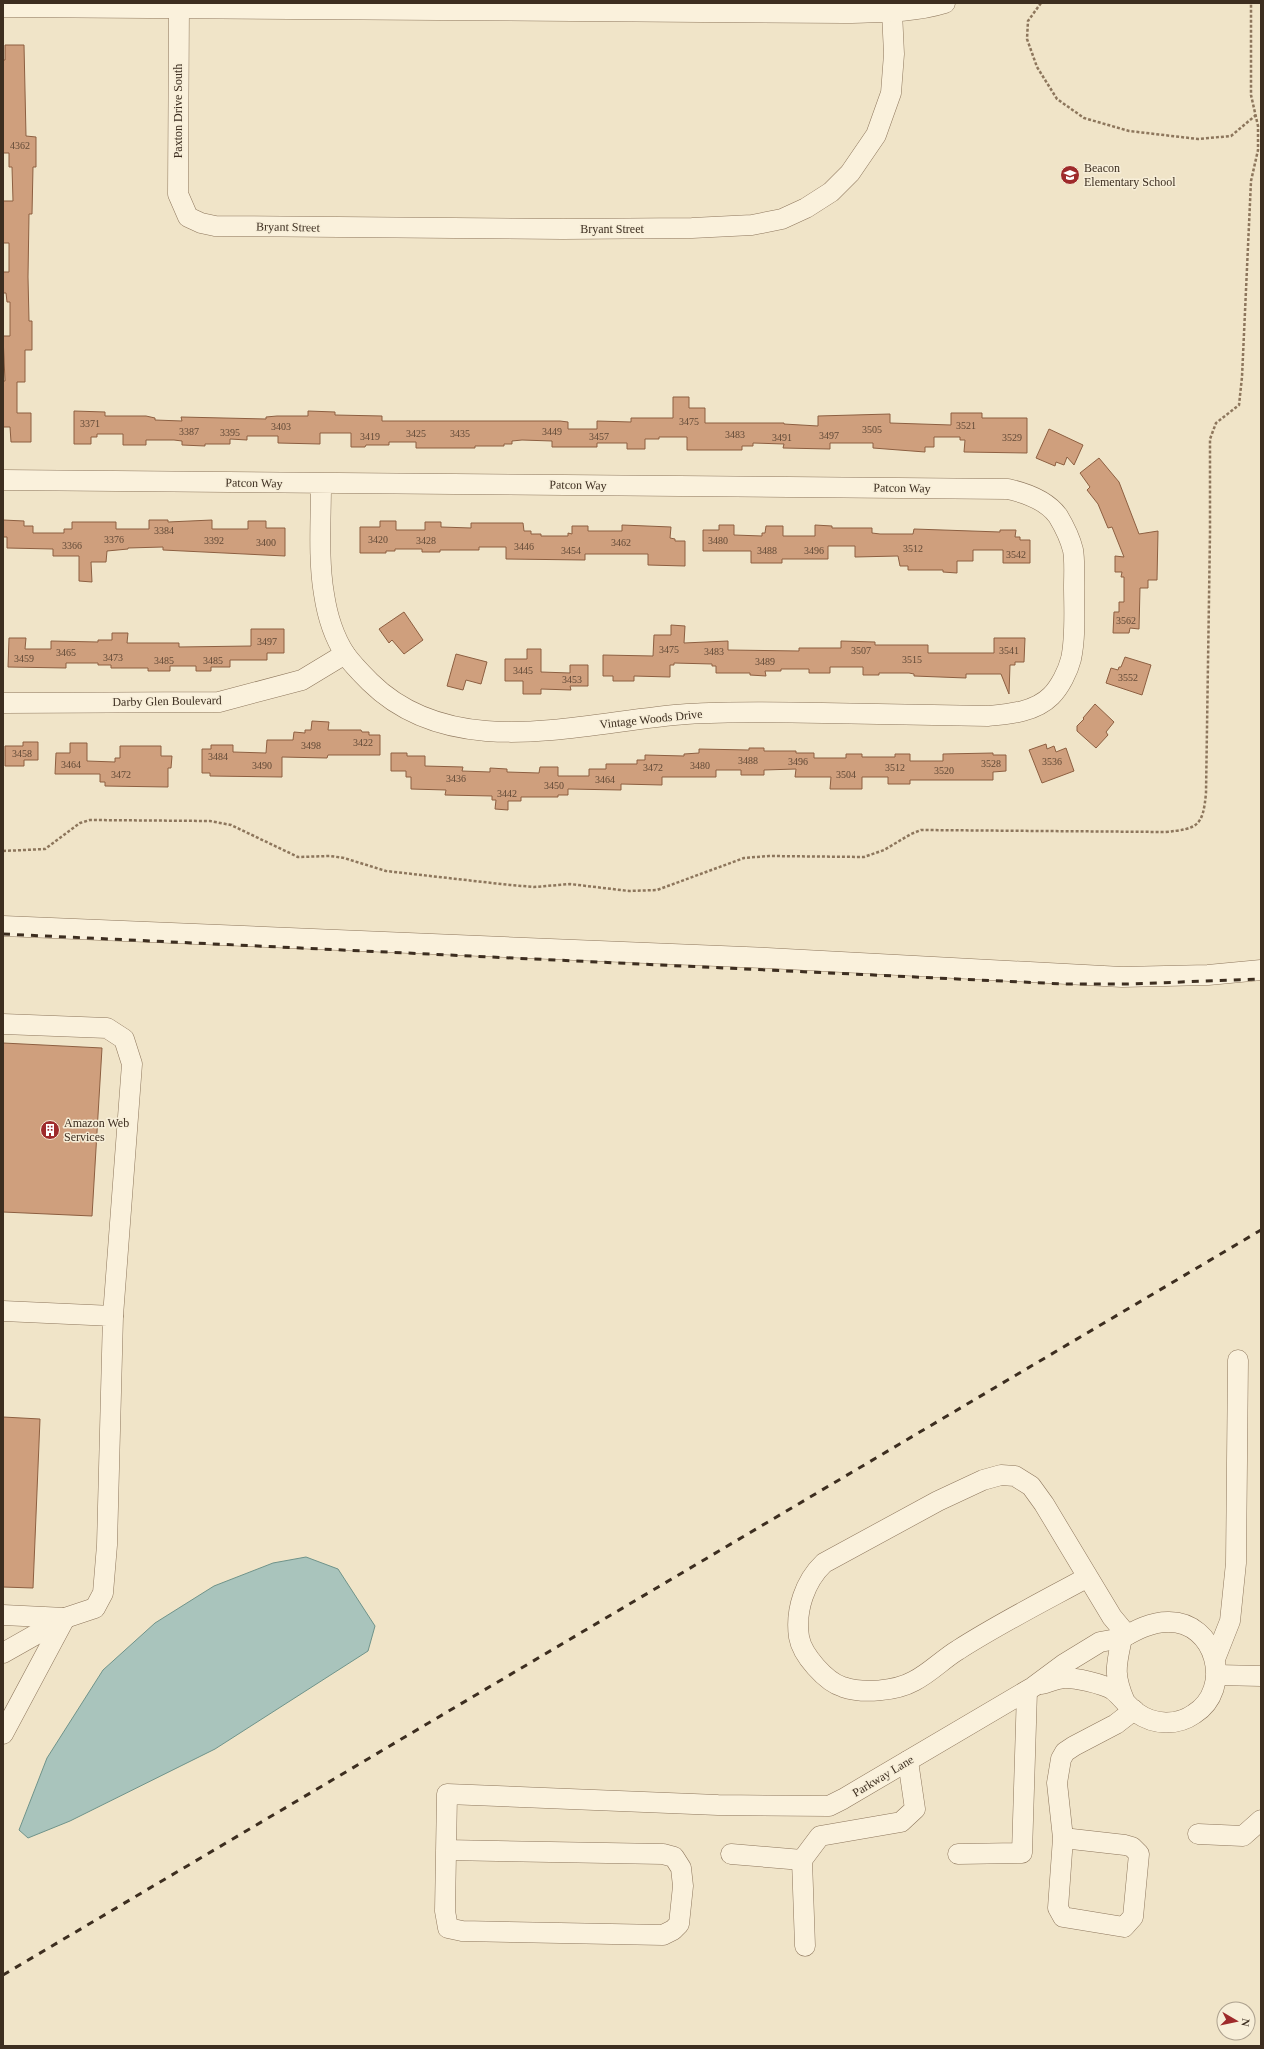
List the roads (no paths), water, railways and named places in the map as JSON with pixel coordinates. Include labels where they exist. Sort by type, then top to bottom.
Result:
[{"type":"street","points":[[3,7],[179,5],[484,12],[892,12],[945,3]]},
{"type":"street","name":"Paxton Drive South","points":[[179,5],[178,194],[188,217]]},
{"type":"street","name":"Bryant Street","points":[[188,217],[201,223],[215,226],[556,229],[692,228],[752,225],[782,219],[806,208],[831,192],[850,174],[876,135],[891,93],[894,54],[892,12]]},
{"type":"street","name":"Patcon Way","points":[[3,480],[1008,489],[1026,494],[1043,503],[1057,515],[1073,550],[1074,600]]},
{"type":"street","name":"Vintage Woods Drive","points":[[322,484],[321,556],[324,594],[334,630],[345,654],[380,692],[407,710],[459,729],[488,731],[557,730],[651,717],[752,712],[988,716],[1013,714],[1031,708],[1051,696],[1062,680],[1071,659],[1074,600]]},
{"type":"street","name":"Darby Glen Boulevard","points":[[3,703],[219,702],[302,680],[345,654]]},
{"type":"street","points":[[3,926],[759,958],[1107,976],[1208,975],[1261,970]]},
{"type":"street","points":[[3,1024],[106,1028],[124,1039],[132,1064],[113,1316],[107,1545],[103,1593],[95,1608],[65,1618],[3,1653]]},
{"type":"street","points":[[3,1311],[113,1316]]},
{"type":"street","points":[[1216,1667],[1208,1644],[1198,1632],[1184,1624],[1168,1621],[1153,1623],[1125,1637],[1116,1663],[1117,1683],[1129,1706],[1150,1720],[1165,1723],[1180,1721],[1195,1714],[1206,1704],[1214,1690],[1216,1667],[1230,1621],[1236,1563],[1238,1360]]},
{"type":"street","points":[[1088,1577],[958,1650],[914,1681],[884,1691],[843,1687],[823,1675],[804,1652],[799,1638],[798,1623],[802,1597],[813,1573],[824,1563],[938,1501],[983,1480],[1001,1475],[1015,1476],[1030,1486],[1044,1504],[1125,1637]]},
{"type":"street","points":[[3,1615],[65,1618]]},
{"type":"street","points":[[3,1734],[65,1618]]},
{"type":"street","name":"Parkway Lane","points":[[446,1850],[447,1794],[718,1805],[829,1806],[1030,1689],[1064,1664],[1100,1642],[1125,1637]]},
{"type":"street","points":[[1216,1667],[1261,1676]]},
{"type":"street","name":"Parkway Lane","points":[[1030,1689],[1063,1678],[1095,1683],[1112,1690],[1129,1706]]},
{"type":"street","points":[[958,1854],[1022,1854],[1030,1689]]},
{"type":"street","points":[[1062,1838],[1125,1844],[1139,1854],[1133,1917],[1124,1927],[1063,1917],[1058,1908],[1062,1838],[1057,1783],[1061,1759],[1066,1752],[1074,1746],[1116,1724],[1129,1706]]},
{"type":"street","points":[[805,1946],[802,1860],[820,1836],[901,1822],[915,1809],[908,1761]]},
{"type":"street","points":[[1198,1834],[1243,1836],[1261,1820]]},
{"type":"street","points":[[446,1850],[663,1854],[674,1856],[681,1868],[683,1886],[679,1924],[673,1930],[662,1935],[462,1931],[448,1928],[445,1911],[446,1850]]},
{"type":"street","points":[[731,1854],[802,1860]]},
{"type":"water","points":[[306,1557],[338,1569],[375,1626],[368,1651],[215,1749],[70,1821],[28,1838],[19,1830],[47,1758],[103,1670],[155,1623],[214,1586],[273,1563]]},
{"type":"railway","points":[[3,934],[1064,984],[1128,984],[1261,979]]},
{"type":"railway","points":[[3,1975],[1261,1230]]},
{"type":"place","name":"Beacon Elementary School","points":[[1070,175]]},
{"type":"place","name":"Amazon Web Services","points":[[50,1130]]}]
